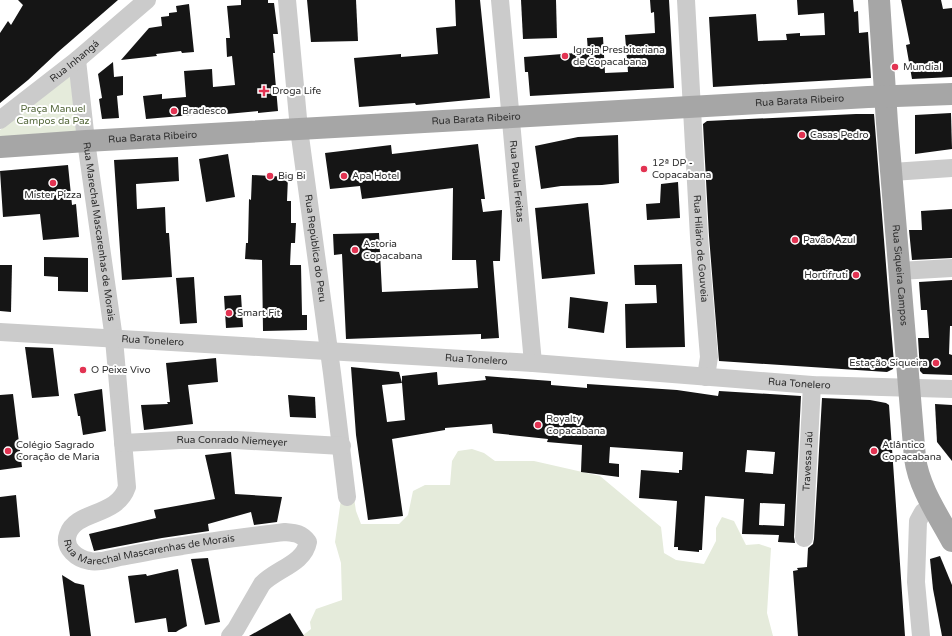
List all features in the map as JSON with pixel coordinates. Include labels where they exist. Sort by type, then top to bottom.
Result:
[{"type":"main road","name":"Rua Siqueira Campos","points":[[880,0],[899,271],[916,467],[923,487],[952,541]]},
{"type":"main road","name":"Rua Barata Ribeiro","points":[[0,147],[86,140],[886,96],[952,94]]},
{"type":"street","name":"Rua Inhangá","points":[[0,120],[77,60],[147,0]]},
{"type":"street","name":"Rua República do Peru","points":[[287,0],[299,129],[342,446],[347,497]]},
{"type":"street","name":"Rua Paula Freitas","points":[[500,0],[512,117],[533,363]]},
{"type":"street","name":"Rua Hilário de Gouveia","points":[[686,0],[699,237],[709,357],[706,377]]},
{"type":"street","name":"Rua Marechal Mascarenhas de Morais","points":[[77,60],[86,140],[114,339],[127,487],[125,494],[118,502],[80,520],[73,526],[68,534],[67,540],[73,553],[82,559],[98,561],[183,545],[285,532],[297,533],[304,536],[308,542],[307,548],[298,559],[268,578],[262,584],[236,629],[230,636]]},
{"type":"street","points":[[892,172],[952,168]]},
{"type":"street","points":[[899,271],[952,268]]},
{"type":"street","name":"Rua Tonelero","points":[[0,332],[533,363],[812,385],[952,389]]},
{"type":"street","name":"Travessa Jaú","points":[[804,538],[812,385]]},
{"type":"street","name":"Rua Conrado Niemeyer","points":[[123,443],[180,440],[228,440],[342,446]]},
{"type":"street","points":[[921,636],[916,582],[918,521],[923,512],[933,506]]},
{"type":"green space","name":"Praça Manuel Campos da Paz","points":[[70,75],[77,133],[0,139],[0,130]]},
{"type":"green space","points":[[472,449],[484,453],[495,461],[534,461],[600,476],[661,527],[664,553],[676,560],[704,564],[716,541],[716,528],[722,517],[734,521],[746,545],[759,544],[771,548],[767,613],[773,636],[302,636],[311,629],[310,622],[316,609],[342,600],[341,563],[335,542],[342,492],[354,498],[356,511],[361,524],[399,524],[408,515],[413,491],[425,485],[450,485],[452,461],[458,451]]},
{"type":"building","points":[[18,0],[118,0],[0,103],[0,33],[8,21],[11,25],[23,5]]},
{"type":"building","points":[[241,0],[268,0],[268,3],[274,3],[278,34],[273,34],[275,53],[273,53],[278,111],[258,113],[258,111],[216,115],[216,113],[146,119],[143,96],[162,94],[162,99],[186,97],[184,71],[212,69],[213,87],[235,85],[232,56],[227,57],[226,38],[230,38],[227,6],[241,5]]},
{"type":"building","points":[[307,0],[356,0],[358,41],[311,42]]},
{"type":"building","points":[[455,0],[480,0],[490,98],[416,105],[415,103],[359,107],[354,58],[401,54],[401,57],[438,54],[436,28],[456,26]]},
{"type":"building","points":[[521,0],[556,0],[557,38],[523,39]]},
{"type":"building","points":[[650,0],[669,0],[674,88],[530,96],[528,72],[525,72],[524,57],[588,52],[587,38],[603,37],[605,73],[628,72],[625,35],[655,33],[654,12],[651,13]]},
{"type":"building","points":[[797,0],[853,0],[854,12],[858,11],[859,33],[868,32],[871,78],[713,87],[709,17],[756,14],[758,41],[787,40],[786,34],[800,33],[800,36],[825,35],[824,13],[798,15]]},
{"type":"building","points":[[901,0],[941,0],[943,9],[952,8],[952,77],[912,79],[906,45],[910,44]]},
{"type":"building","points":[[189,4],[194,52],[182,53],[181,51],[156,54],[157,56],[121,60],[149,28],[162,26],[161,17],[169,16],[169,13],[177,12],[176,6]]},
{"type":"building","points":[[113,62],[114,77],[123,76],[123,95],[117,96],[119,118],[102,119],[99,99],[102,98],[98,74]]},
{"type":"building","points":[[951,113],[952,149],[915,154],[915,115]]},
{"type":"building","name":"Pavão Azul","points":[[874,114],[894,363],[893,369],[887,372],[719,361],[709,236],[703,124],[707,121]]},
{"type":"building","points":[[618,135],[619,183],[561,186],[541,189],[535,146],[578,137]]},
{"type":"building","points":[[478,144],[485,199],[481,199],[483,212],[502,210],[500,261],[493,261],[499,338],[481,339],[481,334],[346,339],[342,254],[334,255],[333,234],[379,233],[382,292],[478,288],[476,260],[452,260],[453,188],[362,199],[360,186],[330,189],[325,153],[391,145],[392,154]]},
{"type":"building","points":[[228,154],[235,197],[206,202],[199,159]]},
{"type":"building","points":[[178,157],[179,181],[136,184],[137,209],[165,207],[166,233],[169,233],[172,277],[122,280],[114,160]]},
{"type":"building","points":[[68,165],[72,205],[76,204],[79,237],[43,240],[40,214],[3,217],[0,171]]},
{"type":"building","points":[[252,175],[288,177],[287,201],[291,201],[291,223],[296,223],[295,243],[291,243],[290,265],[301,265],[302,315],[307,315],[307,330],[263,331],[262,260],[245,259],[246,243],[248,243],[249,199],[251,200]]},
{"type":"building","points":[[678,182],[680,218],[647,220],[646,204],[660,203],[661,184]]},
{"type":"building","points":[[588,203],[595,274],[542,279],[535,208]]},
{"type":"building","points":[[952,209],[952,258],[912,260],[909,230],[922,230],[921,211]]},
{"type":"building","points":[[44,257],[88,258],[88,292],[58,291],[58,277],[44,276]]},
{"type":"building","points":[[682,264],[685,347],[626,348],[625,304],[657,303],[656,285],[635,285],[634,265]]},
{"type":"building","points":[[0,265],[12,265],[11,312],[0,311]]},
{"type":"building","points":[[194,277],[197,323],[180,324],[176,278]]},
{"type":"building","points":[[952,280],[952,326],[950,326],[949,354],[952,355],[952,375],[923,374],[920,371],[918,338],[929,338],[927,310],[921,310],[919,282]]},
{"type":"building","points":[[241,295],[243,327],[226,328],[224,296]]},
{"type":"building","points":[[570,297],[608,302],[604,333],[568,328]]},
{"type":"building","points":[[25,347],[53,348],[59,396],[32,398]]},
{"type":"building","points":[[216,358],[218,382],[188,385],[193,424],[144,430],[141,405],[168,404],[167,402],[170,402],[166,363]]},
{"type":"building","points":[[351,367],[399,372],[402,383],[402,376],[437,372],[438,385],[486,380],[485,376],[551,381],[551,385],[587,388],[587,384],[677,390],[718,396],[719,391],[801,396],[794,537],[795,543],[778,542],[779,535],[742,534],[744,499],[705,496],[702,550],[699,550],[699,552],[678,550],[678,547],[674,547],[677,501],[639,498],[641,470],[679,473],[679,470],[682,470],[683,452],[610,447],[609,463],[619,464],[619,477],[581,472],[582,445],[547,442],[548,439],[493,433],[492,424],[445,428],[445,430],[392,439],[403,516],[368,520],[356,435]],"holes":[[[402,383],[405,420],[387,422],[382,385]],[[747,450],[775,452],[773,474],[745,472]],[[760,503],[785,504],[784,526],[759,525]]]},
{"type":"building","points":[[102,389],[106,431],[83,435],[74,394]]},
{"type":"building","points":[[13,394],[22,467],[0,470],[0,395]]},
{"type":"building","points":[[288,395],[315,397],[316,418],[290,417]]},
{"type":"building","points":[[822,398],[870,400],[889,405],[905,636],[798,636],[793,571],[798,570],[797,568],[807,567],[808,548],[813,544],[814,539]]},
{"type":"building","points":[[935,404],[952,405],[952,461],[937,442]]},
{"type":"building","points":[[231,452],[235,494],[282,497],[277,522],[254,525],[251,512],[208,524],[209,531],[94,551],[89,534],[156,518],[154,510],[215,499],[205,455]]},
{"type":"building","points":[[16,495],[20,537],[0,538],[0,497]]},
{"type":"building","points":[[940,556],[952,585],[952,636],[942,636],[933,589],[930,559]]},
{"type":"building","points":[[208,558],[220,622],[205,625],[191,559]]},
{"type":"building","points":[[178,569],[187,626],[176,632],[168,632],[166,618],[135,623],[128,576],[146,574],[147,576]]},
{"type":"building","points":[[62,575],[75,583],[84,585],[91,636],[70,636]]},
{"type":"building","points":[[290,613],[304,636],[249,636]]},
{"type":"place","name":"Igreja Presbiteriana de Copacabana","points":[[565,56]]},
{"type":"place","name":"Mundial","points":[[895,67]]},
{"type":"place","name":"Droga Life","points":[[264,91]]},
{"type":"place","name":"Bradesco","points":[[174,111]]},
{"type":"place","name":"Casas Pedro","points":[[802,135]]},
{"type":"place","name":"12ª DP - Copacabana","points":[[644,169]]},
{"type":"place","name":"Big Bi","points":[[270,176]]},
{"type":"place","name":"Apa Hotel","points":[[344,176]]},
{"type":"place","name":"Mister Pizza","points":[[53,183]]},
{"type":"place","name":"Pavão Azul","points":[[795,240]]},
{"type":"place","name":"Astoria Copacabana","points":[[355,250]]},
{"type":"place","name":"Hortifruti","points":[[856,275]]},
{"type":"place","name":"Smart Fit","points":[[229,313]]},
{"type":"place","name":"Estação Siqueira","points":[[936,363]]},
{"type":"place","name":"O Peixe Vivo","points":[[83,370]]},
{"type":"place","name":"Royalty Copacabana","points":[[538,425]]},
{"type":"place","name":"Colégio Sagrado Coração de Maria","points":[[8,451]]},
{"type":"place","name":"Atlântico Copacabana","points":[[874,451]]}]
